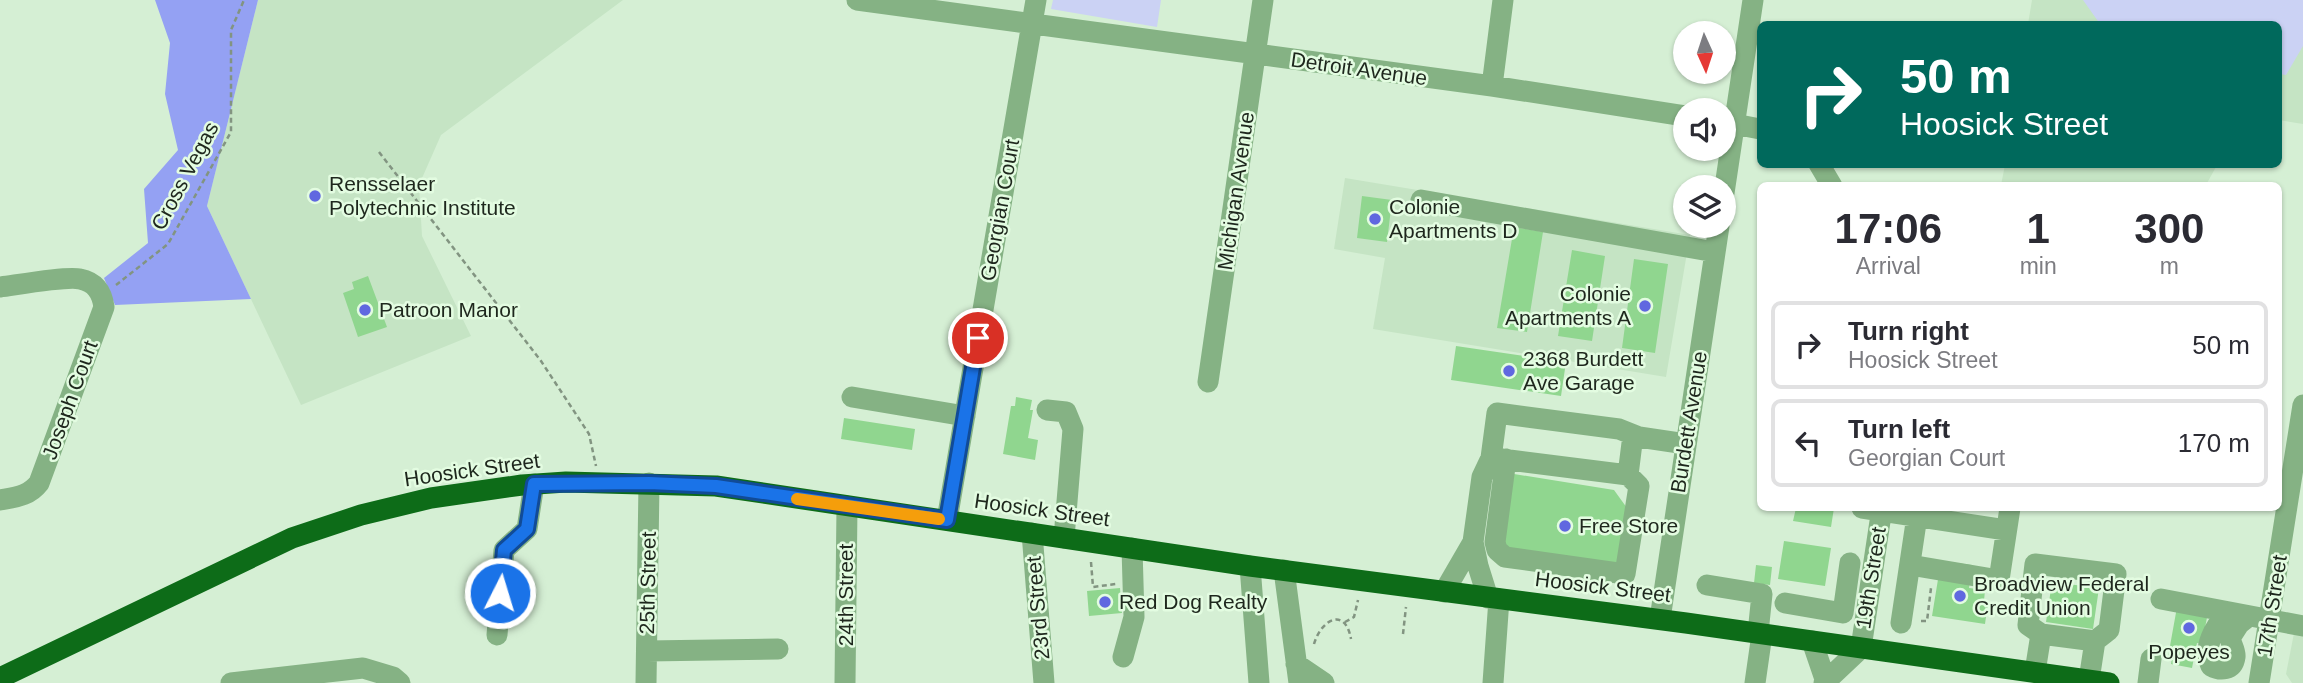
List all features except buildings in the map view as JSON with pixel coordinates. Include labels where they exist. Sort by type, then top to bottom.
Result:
[{"type":"highway","name":"Hoosick Street","points":[[0,678],[292,538],[361,515],[431,498],[534,484],[649,483],[716,486],[1250,566],[1660,619],[2099,682]]},
{"type":"street","name":"Detroit Avenue","points":[[857,0],[1492,86],[1673,114]]},
{"type":"street","name":"Georgian Court","points":[[947,520],[1036,0]]},
{"type":"street","name":"Michigan Avenue","points":[[1208,382],[1263,0]]},
{"type":"street","points":[[1492,86],[1503,0]]},
{"type":"street","points":[[1734,98],[1753,0]]},
{"type":"street","points":[[1736,124],[1757,128]]},
{"type":"street","points":[[1422,200],[1715,251]]},
{"type":"street","name":"Burdett Avenue","points":[[1660,619],[1717,238]]},
{"type":"street","points":[[0,287],[79,278],[96,286],[102,296]]},
{"type":"street","name":"Joseph Court","points":[[0,500],[23,496],[33,491],[40,483],[104,307],[102,296]]},
{"type":"street","points":[[852,397],[965,416]]},
{"type":"street","name":"17th Street","points":[[2259,683],[2303,405]]},
{"type":"street","points":[[1047,410],[1066,412],[1073,429],[1064,538]]},
{"type":"street","points":[[1499,459],[1628,475],[1639,486],[1625,574],[1505,557],[1497,550],[1497,413],[1619,429],[1633,435],[1686,444]]},
{"type":"street","points":[[1628,475],[1633,435]]},
{"type":"street","points":[[1493,683],[1493,599],[1479,569],[1473,542],[1482,477],[1499,459]]},
{"type":"street","name":"25th Street","points":[[646,683],[649,483]]},
{"type":"street","points":[[496,635],[504,550],[527,529],[534,484]]},
{"type":"street","name":"24th Street","points":[[845,683],[847,506]]},
{"type":"street","name":"19th Street","points":[[1861,648],[1875,511]]},
{"type":"street","points":[[1891,511],[2006,530]]},
{"type":"street","points":[[1910,565],[1998,580],[2009,511]]},
{"type":"street","points":[[1901,623],[1917,516]]},
{"type":"street","name":"23rd Street","points":[[1032,533],[1044,683]]},
{"type":"street","points":[[1444,592],[1473,542]]},
{"type":"street","points":[[1123,657],[1134,617],[1132,548]]},
{"type":"street","points":[[1784,603],[1843,613],[1850,564]]},
{"type":"street","points":[[2035,564],[2116,574],[2109,629],[2095,642],[2041,634],[2028,625],[2035,564]]},
{"type":"street","points":[[1250,566],[1259,683]]},
{"type":"street","points":[[1284,570],[1298,673],[1324,683]]},
{"type":"street","points":[[1707,585],[1762,594],[1755,683]]},
{"type":"street","points":[[1847,586],[1869,589]]},
{"type":"street","points":[[2161,599],[2303,626]]},
{"type":"street","points":[[2035,672],[2041,634]]},
{"type":"street","points":[[1812,641],[1824,681],[1861,648]]},
{"type":"street","points":[[2095,642],[2099,682]]},
{"type":"street","points":[[647,650],[778,649]]},
{"type":"street","points":[[2148,683],[2151,659]]},
{"type":"street","points":[[231,683],[363,668],[393,677],[400,683]]},
{"type":"path","name":"Cross Vegas","points":[[102,296],[167,244],[231,132],[231,30],[244,0]]},
{"type":"path","points":[[379,152],[541,360],[589,434],[599,483]]},
{"type":"path","points":[[1091,562],[1093,587],[1133,582]]},
{"type":"path","points":[[1345,622],[1354,617],[1358,600]]},
{"type":"path","points":[[1403,634],[1406,607]]},
{"type":"path","points":[[1314,650],[1320,629],[1331,620],[1345,622]]},
{"type":"path","points":[[1345,622],[1350,639]]},
{"type":"shaded area","points":[[155,0],[258,0],[207,206],[251,299],[115,305],[104,278],[148,243],[144,189],[178,150],[165,94],[170,43]]},
{"type":"shaded area","name":"Rensselaer Polytechnic Institute","points":[[258,0],[623,0],[441,135],[419,185],[422,236],[471,336],[301,405],[207,206]]},
{"type":"shaded area","points":[[1053,0],[1161,0],[1157,27],[1051,9]]},
{"type":"shaded area","points":[[2032,0],[2303,0],[2303,124],[2282,120],[2282,21],[2028,21]]},
{"type":"shaded area","points":[[2083,0],[2303,0],[2303,46],[2286,75],[2282,74],[2282,21],[2098,21]]},
{"type":"shaded area","points":[[2004,168],[2215,168],[2208,182],[2002,182]]},
{"type":"shaded area","points":[[1345,178],[1673,232],[1673,238],[1689,238],[1666,377],[1373,329],[1385,258],[1334,249]]},
{"type":"shaded area","points":[[2297,618],[2303,619],[2303,683],[2292,683],[2286,674]]},
{"type":"slow traffic","points":[[797,499],[939,519]]},
{"type":"place","name":"Rensselaer Polytechnic Institute","points":[[315,196]]},
{"type":"place","name":"Colonie Apartments D","points":[[1375,219]]},
{"type":"place","name":"Colonie Apartments A","points":[[1645,306]]},
{"type":"place","name":"Patroon Manor","points":[[365,310]]},
{"type":"place","name":"2368 Burdett Ave Garage","points":[[1509,371]]},
{"type":"place","name":"Free Store","points":[[1565,526]]},
{"type":"place","name":"Broadview Federal Credit Union","points":[[1960,596]]},
{"type":"place","name":"Red Dog Realty","points":[[1105,602]]},
{"type":"place","name":"Popeyes","points":[[2189,628]]},
{"type":"route","points":[[500,593],[504,550],[527,529],[534,484],[566,482],[716,486],[947,520],[978,338]]}]
